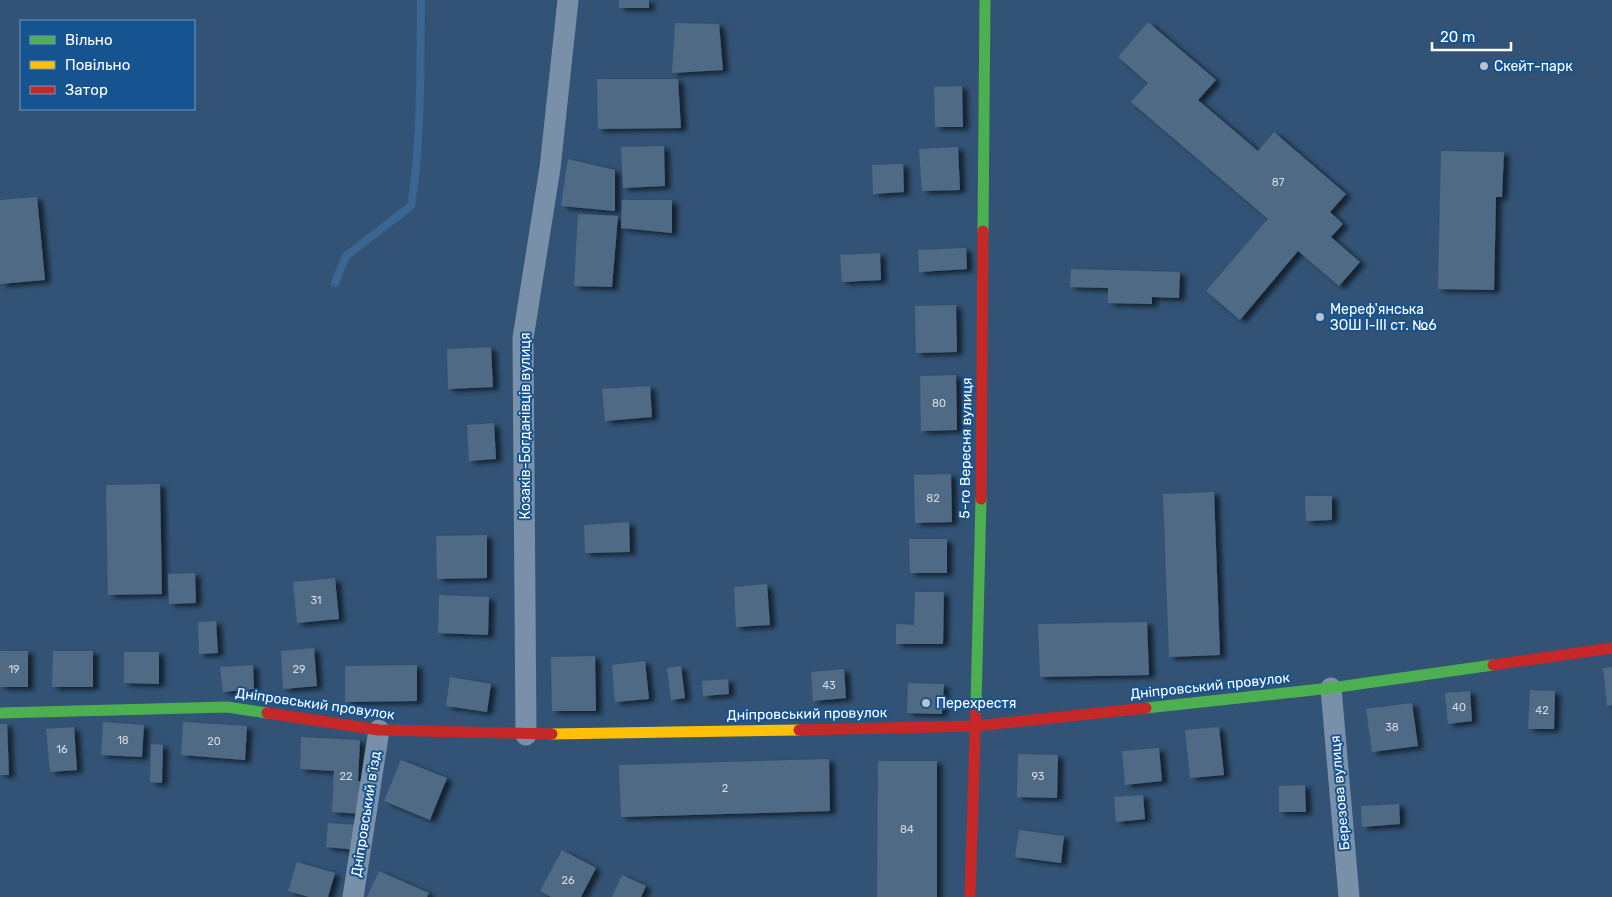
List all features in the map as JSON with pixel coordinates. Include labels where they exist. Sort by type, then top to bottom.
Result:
[{"type":"street","name":"Козаків-Богданівців вулиця","points":[[526,735],[523,338],[550,168],[568,0]]},
{"type":"street","name":"5-го Вересня вулиця","points":[[970,897],[980,591],[985,0]]},
{"type":"street","name":"Дніпровський провулок","points":[[0,713],[226,707],[379,730],[526,735],[976,726],[1331,688],[1612,648]]},
{"type":"street","name":"Березова вулиця","points":[[1331,688],[1349,897]]},
{"type":"street","name":"Дніпровський в’їзд","points":[[353,897],[379,730]]},
{"type":"building","points":[[619,0],[649,0],[649,8],[619,8]]},
{"type":"building","points":[[1148,22],[1216,80],[1198,100],[1258,151],[1274,132],[1346,194],[1330,212],[1343,224],[1331,237],[1360,262],[1339,286],[1298,251],[1240,320],[1206,291],[1268,219],[1131,102],[1148,83],[1118,57]]},
{"type":"building","points":[[675,23],[719,24],[723,70],[672,73]]},
{"type":"building","points":[[597,79],[678,79],[681,128],[598,129]]},
{"type":"building","points":[[962,86],[963,127],[935,127],[934,87]]},
{"type":"building","points":[[664,146],[665,186],[623,188],[621,147]]},
{"type":"building","points":[[958,147],[960,190],[922,191],[919,149]]},
{"type":"building","points":[[1441,151],[1504,152],[1502,197],[1496,197],[1494,290],[1438,289]]},
{"type":"building","points":[[568,159],[615,170],[615,211],[561,206]]},
{"type":"building","points":[[903,164],[904,192],[873,194],[872,165]]},
{"type":"building","points":[[37,197],[45,280],[0,284],[0,200]]},
{"type":"building","points":[[622,200],[672,200],[672,233],[621,228]]},
{"type":"building","points":[[578,214],[618,216],[612,287],[574,286]]},
{"type":"building","points":[[966,248],[967,269],[919,272],[918,250]]},
{"type":"building","points":[[880,253],[881,280],[842,282],[840,255]]},
{"type":"building","points":[[1071,269],[1180,272],[1179,298],[1152,297],[1152,304],[1108,303],[1108,288],[1070,287]]},
{"type":"building","points":[[956,305],[957,352],[916,353],[915,306]]},
{"type":"building","points":[[491,347],[493,387],[448,389],[447,349]]},
{"type":"building","points":[[956,375],[957,430],[921,431],[920,376]]},
{"type":"building","points":[[650,386],[652,417],[605,421],[602,389]]},
{"type":"building","points":[[494,423],[496,459],[469,461],[467,425]]},
{"type":"building","points":[[951,474],[952,522],[915,523],[914,475]]},
{"type":"building","points":[[160,484],[162,594],[108,595],[106,485]]},
{"type":"building","points":[[1214,492],[1220,655],[1169,657],[1163,494]]},
{"type":"building","points":[[1305,496],[1332,496],[1332,520],[1306,521]]},
{"type":"building","points":[[629,522],[630,552],[585,553],[584,525]]},
{"type":"building","points":[[487,535],[487,578],[437,579],[436,536]]},
{"type":"building","points":[[909,539],[947,539],[947,573],[910,573]]},
{"type":"building","points":[[195,573],[196,603],[169,604],[168,574]]},
{"type":"building","points":[[335,578],[339,619],[297,623],[293,582]]},
{"type":"building","points":[[767,584],[770,625],[736,627],[734,587]]},
{"type":"building","points":[[915,592],[944,592],[943,644],[896,644],[896,624],[914,625]]},
{"type":"building","points":[[439,595],[489,597],[488,635],[438,633]]},
{"type":"building","points":[[216,621],[218,653],[199,654],[198,622]]},
{"type":"building","points":[[1147,622],[1149,675],[1040,677],[1038,624]]},
{"type":"building","points":[[314,648],[317,686],[283,689],[281,651]]},
{"type":"building","points":[[0,651],[28,651],[28,687],[0,687]]},
{"type":"building","points":[[53,651],[93,651],[93,687],[52,687]]},
{"type":"building","points":[[124,652],[159,652],[159,684],[124,683]]},
{"type":"building","points":[[595,656],[596,711],[552,711],[551,657]]},
{"type":"building","points":[[645,661],[649,699],[615,702],[612,665]]},
{"type":"building","points":[[253,665],[254,689],[223,692],[220,667]]},
{"type":"building","points":[[417,665],[417,701],[345,702],[345,666]]},
{"type":"building","points":[[681,666],[685,698],[671,700],[667,668]]},
{"type":"building","points":[[1612,667],[1612,705],[1607,706],[1603,668]]},
{"type":"building","points":[[844,669],[846,698],[813,701],[811,672]]},
{"type":"building","points":[[450,677],[491,684],[487,712],[446,706]]},
{"type":"building","points":[[728,679],[729,694],[703,696],[702,681]]},
{"type":"building","points":[[908,683],[944,684],[942,714],[907,713]]},
{"type":"building","points":[[1530,690],[1555,691],[1554,729],[1528,729]]},
{"type":"building","points":[[1470,691],[1472,721],[1448,724],[1445,693]]},
{"type":"building","points":[[1412,703],[1418,746],[1372,752],[1366,709]]},
{"type":"building","points":[[103,722],[144,725],[142,757],[101,755]]},
{"type":"building","points":[[183,722],[247,726],[245,760],[181,755]]},
{"type":"building","points":[[0,724],[7,724],[9,775],[0,775]]},
{"type":"building","points":[[74,727],[77,770],[50,772],[46,729]]},
{"type":"building","points":[[1219,727],[1224,775],[1190,778],[1185,730]]},
{"type":"building","points":[[301,737],[360,740],[358,781],[365,782],[363,814],[332,812],[334,771],[300,769]]},
{"type":"building","points":[[151,744],[163,745],[162,783],[150,782]]},
{"type":"building","points":[[1159,748],[1162,781],[1125,785],[1122,751]]},
{"type":"building","points":[[1018,754],[1058,755],[1057,798],[1017,797]]},
{"type":"building","points":[[829,759],[830,811],[621,817],[619,765]]},
{"type":"building","points":[[401,760],[447,778],[430,820],[384,801]]},
{"type":"building","points":[[878,761],[937,761],[937,897],[877,897]]},
{"type":"building","points":[[1305,785],[1306,812],[1279,812],[1279,786]]},
{"type":"building","points":[[1143,795],[1145,819],[1116,822],[1114,797]]},
{"type":"building","points":[[1399,804],[1400,824],[1362,827],[1361,806]]},
{"type":"building","points":[[328,823],[359,825],[357,850],[326,847]]},
{"type":"building","points":[[1019,830],[1064,836],[1061,863],[1015,857]]},
{"type":"building","points":[[562,850],[596,868],[581,897],[551,897],[540,891]]},
{"type":"building","points":[[297,862],[335,873],[328,897],[309,897],[288,891]]},
{"type":"building","points":[[379,871],[429,893],[427,897],[367,897]]},
{"type":"building","points":[[622,875],[646,886],[641,897],[612,897]]},
{"type":"waterway","points":[[335,283],[346,256],[411,206],[419,129],[421,0]]},
{"type":"traffic: fast","points":[[983,231],[985,0]]},
{"type":"traffic: fast","points":[[976,705],[981,499]]},
{"type":"traffic: fast","points":[[1146,708],[1331,688],[1493,665]]},
{"type":"traffic: fast","points":[[0,713],[227,707],[267,713]]},
{"type":"traffic: slow","points":[[552,734],[799,730]]},
{"type":"traffic: jam","points":[[981,499],[983,231]]},
{"type":"traffic: jam","points":[[1493,665],[1612,648]]},
{"type":"traffic: jam","points":[[970,897],[976,705]]},
{"type":"traffic: jam","points":[[799,730],[976,726],[1146,708]]},
{"type":"traffic: jam","points":[[267,713],[379,730],[552,734]]},
{"type":"place","name":"Скейт-парк","points":[[1484,66]]},
{"type":"place","name":"Мереф'янська ЗОШ І-ІІІ ст. №6","points":[[1320,317]]},
{"type":"place","name":"Перехрестя","points":[[926,703]]}]
